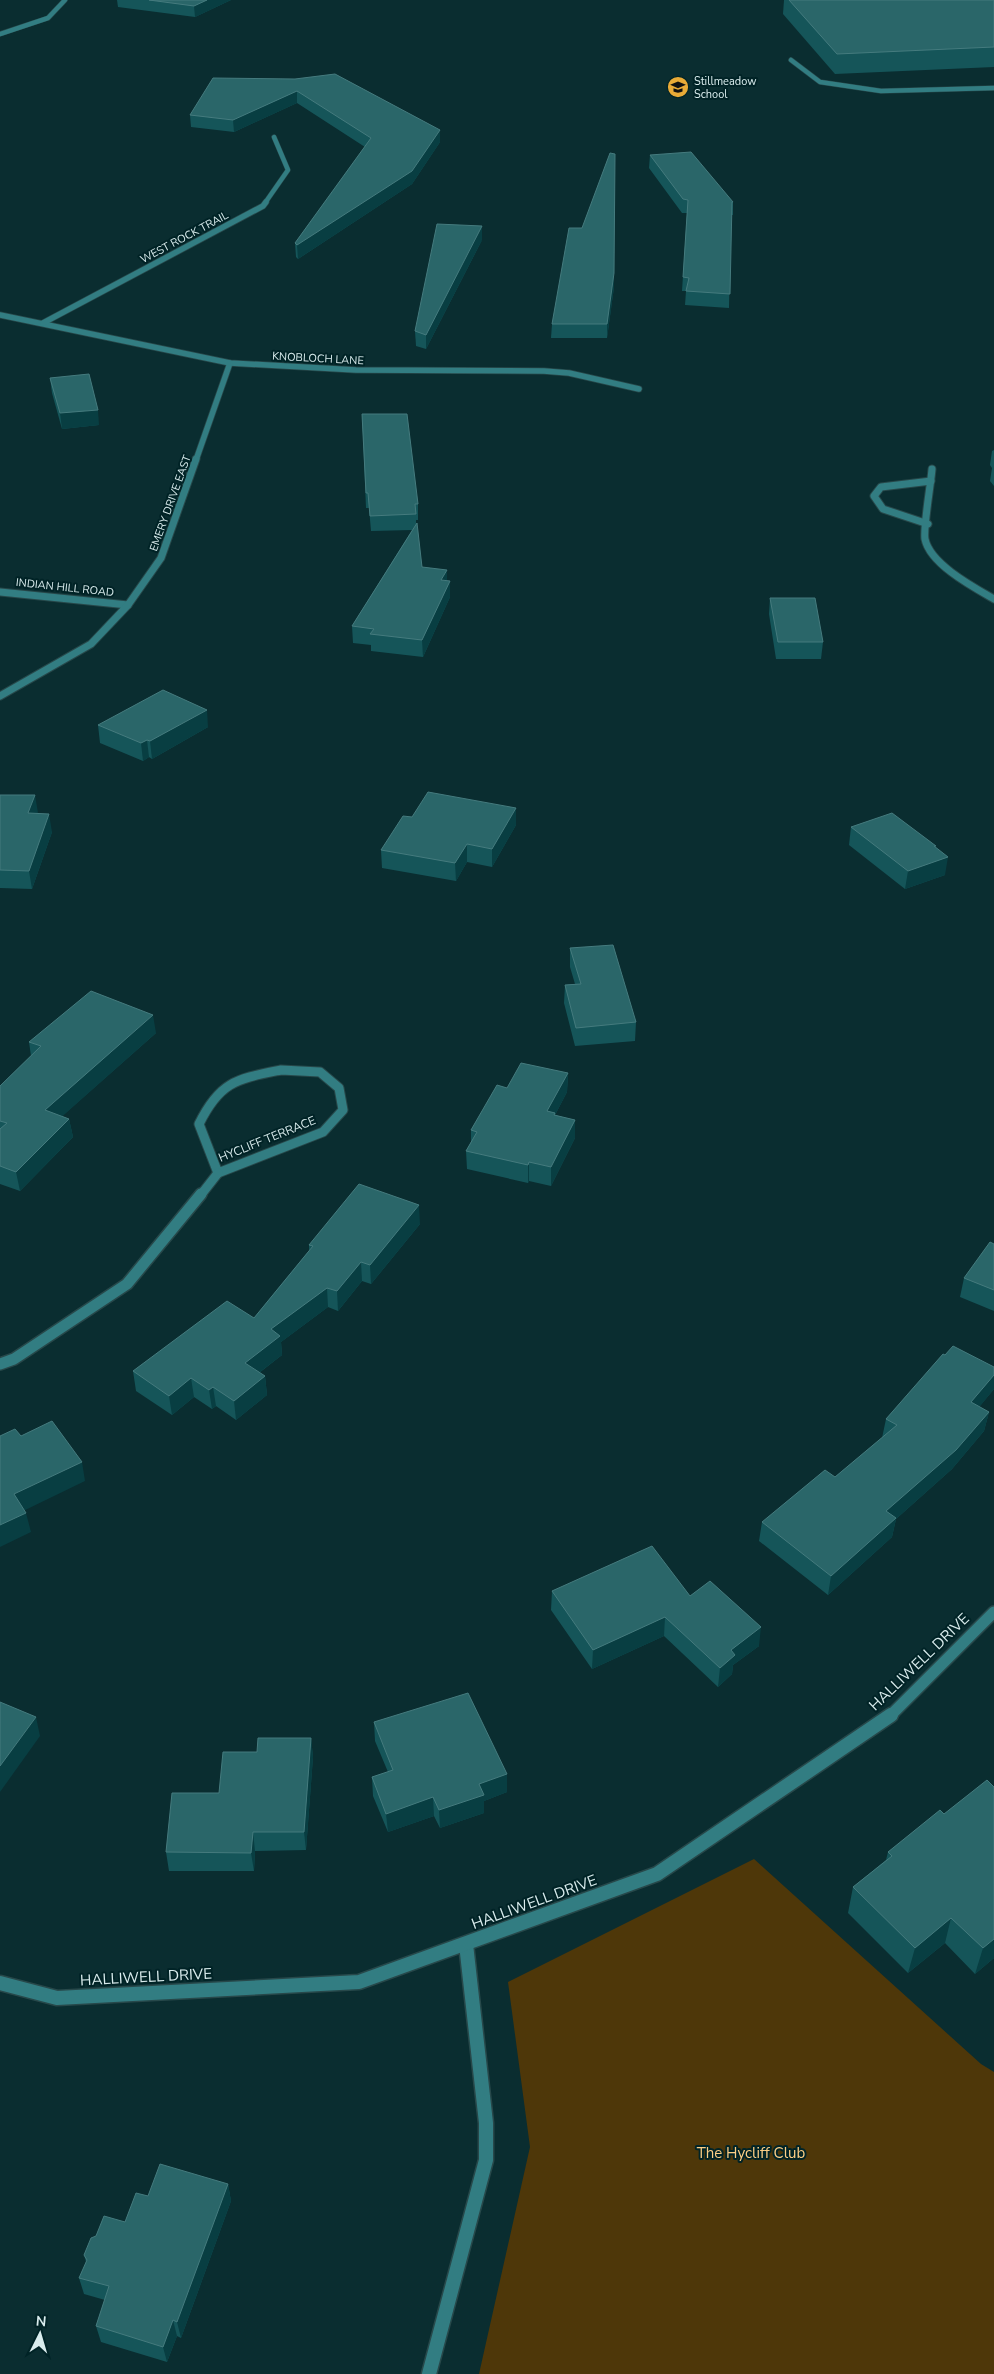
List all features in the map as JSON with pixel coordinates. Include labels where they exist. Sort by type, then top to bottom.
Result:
[{"type":"street","points":[[0,34],[48,18],[66,0]]},
{"type":"street","points":[[792,60],[820,82],[852,87],[881,90],[994,88]]},
{"type":"street","name":"WEST ROCK TRAIL","points":[[43,323],[263,206],[288,170],[274,137]]},
{"type":"street","name":"KNOBLOCH LANE","points":[[0,315],[230,363],[356,370],[544,371],[569,373],[639,389]]},
{"type":"street","name":"EMERY DRIVE EAST","points":[[0,696],[91,644],[128,605],[161,558],[230,363]]},
{"type":"street","points":[[932,469],[925,539],[938,562],[967,584],[994,598]]},
{"type":"street","points":[[928,524],[883,509],[874,496],[881,486],[931,481]]},
{"type":"street","name":"INDIAN HILL ROAD","points":[[0,592],[128,605]]},
{"type":"street","name":"HYCLIFF TERRACE","points":[[0,1364],[14,1359],[127,1284],[218,1173],[323,1132],[343,1110],[339,1088],[320,1072],[281,1070],[238,1079],[210,1101],[199,1124],[218,1173]]},
{"type":"street","name":"HALLIWELL DRIVE","points":[[0,1983],[57,1998],[359,1982],[657,1874],[891,1716],[994,1612]]},
{"type":"street","points":[[429,2374],[486,2160],[486,2124],[466,1944]]},
{"type":"green space","name":"The Hycliff Club","points":[[754,1859],[981,2064],[994,2072],[994,2374],[479,2374],[530,2147],[508,1982]]},
{"type":"building","points":[[149,0],[207,0],[194,6]]},
{"type":"building","points":[[789,0],[994,0],[994,47],[837,54]]},
{"type":"building","points":[[335,74],[440,130],[412,171],[297,245],[295,243],[371,138],[297,91],[233,120],[190,115],[213,78],[295,79]]},
{"type":"building","points":[[691,152],[733,202],[730,294],[686,291],[689,278],[683,277],[688,200],[683,199],[650,155]]},
{"type":"building","points":[[610,153],[615,154],[614,273],[607,324],[552,324],[569,228],[582,228]]},
{"type":"building","points":[[437,224],[482,226],[426,335],[415,331]]},
{"type":"building","points":[[89,374],[98,410],[60,413],[50,378]]},
{"type":"building","points":[[362,414],[407,414],[418,504],[415,504],[416,514],[370,516],[368,493],[366,493]]},
{"type":"building","points":[[417,523],[422,567],[447,570],[441,580],[450,581],[422,640],[370,634],[374,629],[352,626]]},
{"type":"building","points":[[770,598],[815,598],[823,642],[778,642]]},
{"type":"building","points":[[163,690],[207,710],[150,741],[147,740],[141,743],[98,725]]},
{"type":"building","points":[[428,792],[516,808],[492,849],[467,844],[455,863],[381,850],[403,816],[412,817]]},
{"type":"building","points":[[0,795],[35,795],[28,813],[49,814],[29,871],[0,870]]},
{"type":"building","points":[[892,813],[948,857],[908,871],[851,827]]},
{"type":"building","points":[[613,945],[636,1022],[576,1028],[565,985],[581,984],[570,948]]},
{"type":"building","points":[[91,991],[153,1015],[45,1110],[69,1119],[16,1172],[0,1166],[0,1129],[7,1123],[0,1121],[0,1086],[41,1046],[29,1042]]},
{"type":"building","points":[[521,1063],[568,1073],[547,1111],[555,1113],[554,1115],[575,1120],[551,1167],[529,1162],[528,1165],[466,1151],[477,1132],[471,1130],[497,1085],[507,1088]]},
{"type":"building","points":[[359,1184],[419,1205],[370,1265],[361,1262],[337,1291],[327,1288],[271,1329],[280,1336],[245,1363],[265,1376],[234,1401],[213,1387],[209,1390],[191,1378],[169,1396],[133,1371],[227,1301],[254,1318],[313,1246],[309,1245]]},
{"type":"building","points":[[990,1242],[994,1244],[994,1290],[964,1278]]},
{"type":"building","points":[[953,1346],[994,1367],[994,1375],[971,1402],[989,1412],[956,1450],[886,1511],[896,1518],[831,1576],[762,1522],[825,1470],[835,1477],[897,1425],[886,1419],[943,1354],[945,1355]]},
{"type":"building","points":[[52,1421],[82,1462],[14,1494],[26,1513],[0,1525],[0,1436],[15,1429],[21,1436]]},
{"type":"building","points":[[652,1546],[690,1596],[710,1581],[761,1627],[731,1650],[735,1655],[720,1668],[665,1617],[593,1650],[552,1591]]},
{"type":"building","points":[[468,1693],[507,1774],[479,1784],[484,1795],[439,1810],[433,1797],[386,1814],[372,1777],[393,1770],[374,1722]]},
{"type":"building","points":[[0,1702],[36,1717],[0,1766]]},
{"type":"building","points":[[258,1738],[311,1738],[304,1832],[253,1832],[251,1853],[166,1852],[172,1793],[219,1793],[223,1752],[257,1752]]},
{"type":"building","points":[[987,1780],[994,1787],[994,1939],[983,1948],[951,1918],[915,1948],[853,1887],[892,1856],[888,1852],[940,1810],[944,1814]]},
{"type":"building","points":[[160,2164],[228,2184],[177,2322],[173,2320],[163,2347],[96,2326],[109,2286],[79,2278],[87,2260],[84,2255],[91,2238],[96,2236],[104,2216],[125,2222],[136,2193],[148,2196]]},
{"type":"place","name":"Stillmeadow School","points":[[678,87]]}]
